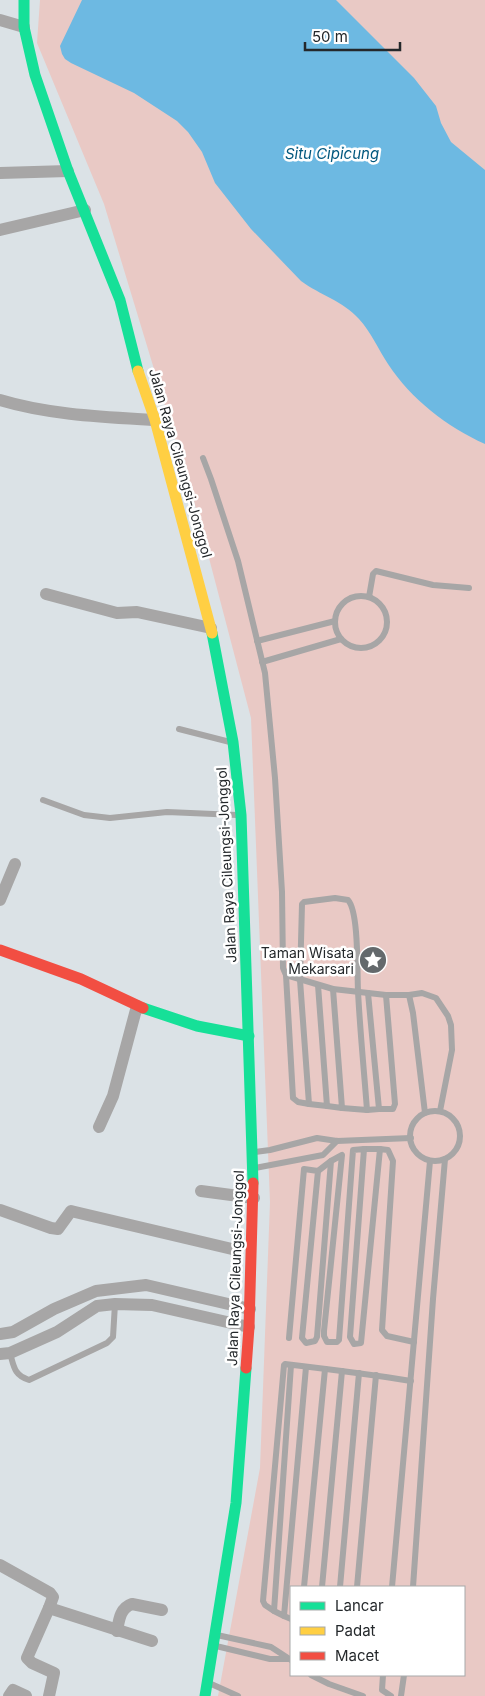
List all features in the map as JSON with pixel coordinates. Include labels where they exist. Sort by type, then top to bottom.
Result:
[{"type":"main road","name":"Jalan Raya Cileungsi-Jonggol","points":[[24,0],[24,27],[36,76],[68,171],[120,300],[137,368],[156,420],[211,628],[234,742],[241,815],[254,1198],[249,1327],[236,1503],[205,1696]]},
{"type":"main road","points":[[0,950],[81,979],[137,1006],[170,1018],[197,1026],[249,1036]]},
{"type":"street","points":[[0,20],[24,27]]},
{"type":"street","points":[[0,173],[68,171]]},
{"type":"street","points":[[0,230],[85,210]]},
{"type":"street","points":[[0,400],[34,408],[112,418],[156,420]]},
{"type":"street","points":[[46,594],[117,613],[137,612],[211,628]]},
{"type":"street","points":[[0,900],[14,864]]},
{"type":"street","points":[[99,1126],[113,1096],[137,1006]]},
{"type":"street","points":[[201,1192],[254,1198]]},
{"type":"street","points":[[0,1210],[58,1229],[71,1211],[232,1249]]},
{"type":"street","points":[[0,1334],[13,1332],[54,1309],[96,1291],[146,1286],[250,1309]]},
{"type":"street","points":[[5,1354],[56,1332],[96,1306],[115,1304],[152,1305],[249,1327]]},
{"type":"street","points":[[0,1565],[52,1594],[53,1597],[49,1608],[27,1658],[32,1663],[54,1673],[50,1696]]},
{"type":"street","points":[[117,1631],[121,1614],[128,1605],[132,1604],[162,1610]]},
{"type":"street","points":[[49,1608],[152,1641]]},
{"type":"street","points":[[9,1696],[12,1690],[26,1696]]},
{"type":"lane","points":[[202,458],[211,479],[238,561],[265,673],[275,778],[282,892],[283,968],[286,976],[293,1098],[298,1102],[342,1108],[367,1110],[393,1109],[395,1104],[386,995]]},
{"type":"lane","points":[[369,596],[373,574],[376,570],[433,585],[469,588]]},
{"type":"lane","points":[[356,596],[369,596],[379,603],[386,614],[387,628],[383,636],[373,645],[360,648],[351,646],[341,638],[336,630],[335,621],[338,610],[345,601],[356,596]]},
{"type":"lane","points":[[257,641],[335,621]]},
{"type":"lane","points":[[262,662],[341,638]]},
{"type":"lane","points":[[180,729],[234,742]]},
{"type":"lane","points":[[43,800],[84,816],[110,818],[167,812],[241,815]]},
{"type":"lane","points":[[309,1104],[300,980],[302,904],[304,902],[344,898],[352,906],[357,942],[358,991],[367,1110]]},
{"type":"lane","points":[[286,976],[333,989],[386,995],[422,993],[436,998],[448,1016],[451,1025],[452,1050],[440,1111]]},
{"type":"lane","points":[[318,985],[327,1106]]},
{"type":"lane","points":[[333,989],[342,1108]]},
{"type":"lane","points":[[368,993],[379,1109]]},
{"type":"lane","points":[[409,995],[413,1013],[425,1113]]},
{"type":"lane","points":[[440,1111],[454,1118],[460,1132],[460,1140],[458,1147],[446,1159],[430,1161],[423,1158],[416,1151],[410,1138],[413,1125],[425,1113],[440,1111]]},
{"type":"lane","points":[[253,1152],[270,1150],[317,1138],[337,1141],[410,1138]]},
{"type":"lane","points":[[254,1168],[323,1155],[337,1141]]},
{"type":"lane","points":[[364,1149],[350,1337],[351,1341],[356,1345],[360,1344],[362,1340],[380,1149]]},
{"type":"lane","points":[[289,1338],[304,1169],[318,1171],[353,1150],[380,1149],[388,1150],[392,1161],[382,1330],[388,1336],[414,1342]]},
{"type":"lane","points":[[342,1155],[324,1331],[325,1340],[328,1342],[337,1342],[339,1340],[353,1150]]},
{"type":"lane","points":[[413,1586],[433,1299],[446,1159]]},
{"type":"lane","points":[[318,1171],[302,1338],[306,1343],[315,1341],[318,1337],[332,1161]]},
{"type":"lane","points":[[392,1586],[430,1161]]},
{"type":"lane","points":[[5,1354],[20,1377],[29,1380],[107,1344],[113,1337],[115,1304]]},
{"type":"lane","points":[[290,1619],[274,1611],[265,1605],[263,1601],[283,1366],[285,1364],[411,1381]]},
{"type":"lane","points":[[274,1611],[291,1365]]},
{"type":"lane","points":[[284,1616],[306,1367]]},
{"type":"lane","points":[[304,1586],[325,1369]]},
{"type":"lane","points":[[322,1586],[342,1371]]},
{"type":"lane","points":[[340,1586],[359,1373]]},
{"type":"lane","points":[[357,1586],[376,1376]]},
{"type":"lane","points":[[215,1640],[270,1659],[290,1659]]},
{"type":"lane","points":[[215,1640],[271,1646],[290,1658]]},
{"type":"lane","points":[[313,1676],[363,1696]]},
{"type":"lane","points":[[384,1676],[382,1690],[391,1696]]},
{"type":"lane","points":[[402,1696],[404,1676]]},
{"type":"lane","points":[[208,1682],[238,1696]]},
{"type":"shaded area","name":"Taman Wisata Mekarsari","points":[[40,0],[485,0],[485,1696],[218,1696],[260,1468],[270,1202],[251,718],[194,501],[104,204],[37,43]]},
{"type":"water","name":"Situ Cipicung","points":[[82,0],[336,0],[414,78],[436,106],[441,123],[451,142],[485,170],[485,444],[457,429],[419,400],[397,377],[359,319],[346,307],[301,281],[251,229],[215,183],[202,152],[188,132],[177,121],[134,93],[65,59],[60,46]]},
{"type":"traffic: fast","points":[[24,0],[24,27],[35,75],[68,171],[120,300],[138,371]]},
{"type":"traffic: fast","points":[[212,633],[233,742],[241,815],[253,1183]]},
{"type":"traffic: fast","points":[[143,1008],[197,1026],[249,1036]]},
{"type":"traffic: fast","points":[[205,1696],[236,1503],[246,1368]]},
{"type":"traffic: slow","points":[[138,371],[155,420],[212,633]]},
{"type":"traffic: jam","points":[[0,950],[81,979],[143,1008]]},
{"type":"traffic: jam","points":[[246,1368],[253,1183]]},
{"type":"place","name":"Taman Wisata Mekarsari","points":[[373,960]]}]
